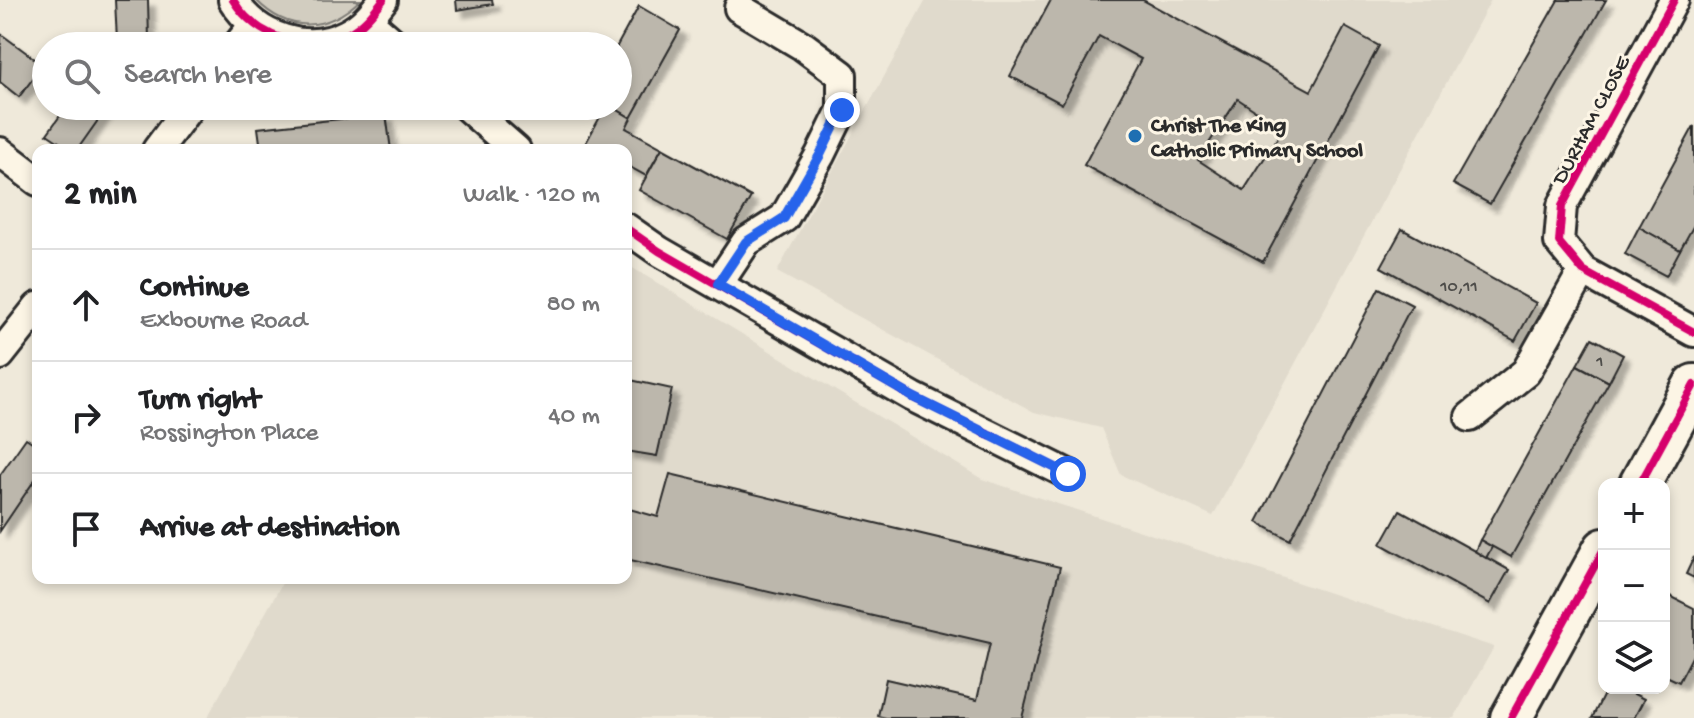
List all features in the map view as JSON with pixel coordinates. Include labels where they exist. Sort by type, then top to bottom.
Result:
[{"type":"street","points":[[233,0],[244,32]]},
{"type":"street","name":"DURHAM CLOSE","points":[[1674,0],[1562,206],[1559,242],[1583,271],[1694,332]]},
{"type":"street","points":[[718,284],[746,242],[784,218],[842,110],[842,75],[803,46],[739,8]]},
{"type":"street","points":[[350,32],[375,10],[388,32]]},
{"type":"street","points":[[162,144],[180,120]]},
{"type":"street","points":[[482,120],[509,144]]},
{"type":"street","points":[[0,152],[32,176]]},
{"type":"street","points":[[632,232],[659,251],[913,397],[1068,474]]},
{"type":"street","points":[[1470,417],[1526,372],[1583,271]]},
{"type":"street","points":[[0,355],[32,315]]},
{"type":"street","points":[[1643,478],[1694,385]]},
{"type":"street","points":[[1511,718],[1603,550]]},
{"type":"shaded area","points":[[256,0],[360,0],[334,18],[308,24],[281,18]]},
{"type":"shaded area","name":"Christ The King Catholic Primary School","points":[[926,0],[1491,0],[1213,516],[1121,475],[1101,428],[1034,412],[777,272]]},
{"type":"shaded area","points":[[632,268],[982,479],[1494,647],[1454,718],[207,718],[282,584],[632,584]]},
{"type":"building","points":[[115,0],[148,0],[149,32],[117,32]]},
{"type":"building","points":[[456,0],[492,0],[493,4],[457,10]]},
{"type":"building","points":[[1051,0],[1143,0],[1311,91],[1345,27],[1379,46],[1263,262],[1084,165],[1141,59],[1099,36],[1062,104],[1010,76]],"holes":[[[1238,99],[1283,129],[1244,190],[1198,160]]]},
{"type":"building","points":[[1558,0],[1606,0],[1490,204],[1453,184]]},
{"type":"building","points":[[639,6],[680,30],[632,116],[632,32],[625,32]]},
{"type":"building","points":[[1,34],[32,57],[32,80],[19,97],[0,82]]},
{"type":"building","points":[[57,120],[98,120],[81,144],[62,144],[47,134]]},
{"type":"building","points":[[331,120],[387,120],[390,144],[260,144],[258,128]]},
{"type":"building","points":[[598,120],[630,120],[626,128],[662,148],[646,176],[632,168],[632,144],[585,144]]},
{"type":"building","points":[[1694,126],[1694,225],[1680,250],[1639,227]]},
{"type":"building","points":[[662,148],[751,197],[727,239],[639,190]]},
{"type":"building","points":[[1639,227],[1680,250],[1666,276],[1625,254]]},
{"type":"building","points":[[1402,229],[1536,303],[1515,341],[1381,267]]},
{"type":"building","points":[[1379,288],[1412,305],[1290,540],[1257,522]]},
{"type":"building","points":[[1592,338],[1623,355],[1609,382],[1577,365]]},
{"type":"building","points":[[1577,365],[1609,382],[1511,557],[1480,540]]},
{"type":"building","points":[[632,380],[672,389],[657,456],[632,452]]},
{"type":"building","points":[[26,438],[32,442],[32,484],[0,531],[0,475]]},
{"type":"building","points":[[670,474],[1060,567],[1022,718],[878,716],[886,679],[977,700],[990,643],[632,560],[632,510],[658,517]]},
{"type":"building","points":[[1400,510],[1509,570],[1490,604],[1381,544]]},
{"type":"building","points":[[1480,540],[1492,547],[1486,558],[1475,551]]},
{"type":"building","points":[[1694,557],[1694,578],[1686,574]]},
{"type":"building","points":[[1670,596],[1694,608],[1694,653],[1679,682],[1670,678]]},
{"type":"building","points":[[1604,694],[1634,694],[1644,699],[1634,718],[1592,718]]},
{"type":"cycle path","points":[[233,0],[243,13],[267,32]]},
{"type":"cycle path","points":[[351,32],[383,0]]},
{"type":"cycle path","points":[[1674,0],[1562,206],[1559,242],[1583,271],[1694,332]]},
{"type":"cycle path","points":[[632,232],[659,251],[913,397],[1068,474]]},
{"type":"cycle path","points":[[1643,478],[1694,385]]},
{"type":"cycle path","points":[[1511,718],[1603,550]]},
{"type":"place","name":"Christ The King Catholic Primary School","points":[[1135,136]]},
{"type":"route","points":[[842,110],[784,218],[746,242],[718,284],[913,397],[1068,474]]}]
